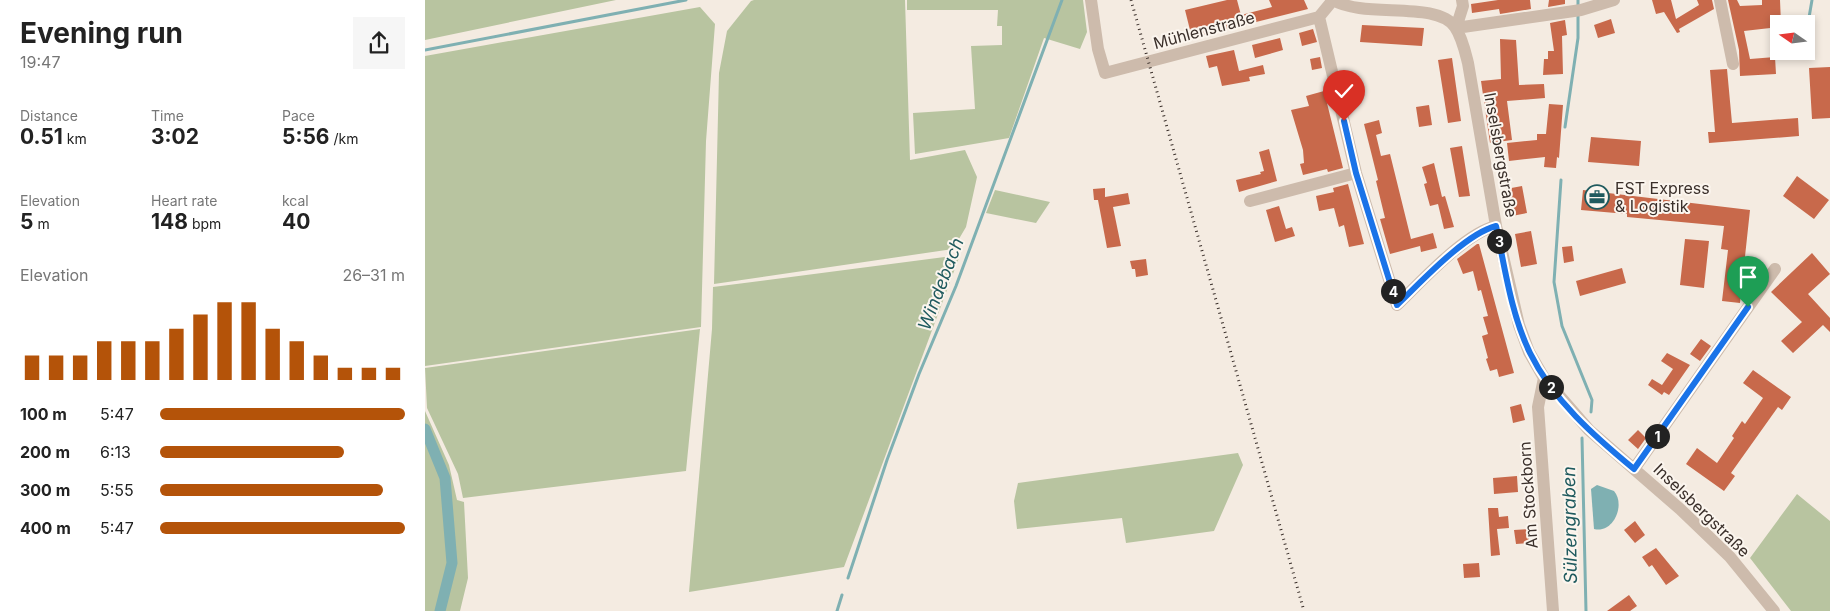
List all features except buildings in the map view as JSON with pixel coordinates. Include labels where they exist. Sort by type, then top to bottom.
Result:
[{"type":"street","name":"Mühlenstraße","points":[[1091,0],[1098,49],[1105,73],[1319,17]]},
{"type":"street","points":[[1456,28],[1451,22],[1438,15],[1357,9],[1333,0],[1319,17],[1356,173],[1397,305],[1445,260],[1485,229],[1496,226]]},
{"type":"street","points":[[1456,28],[1463,0]]},
{"type":"street","points":[[1456,28],[1579,10],[1614,0]]},
{"type":"street","points":[[1720,0],[1733,64]]},
{"type":"street","name":"Inselsbergstraße","points":[[1456,28],[1468,63],[1496,226],[1519,324],[1529,352],[1544,378],[1589,430],[1730,557],[1774,611]]},
{"type":"street","points":[[1250,200],[1356,173]]},
{"type":"street","points":[[1634,469],[1775,270]]},
{"type":"street","name":"Am Stockborn","points":[[1544,378],[1538,407],[1553,611]]},
{"type":"green space","points":[[425,0],[616,0],[425,40]]},
{"type":"green space","points":[[905,0],[910,160],[965,150],[977,177],[966,227],[953,249],[714,284],[719,73],[727,31],[751,1]]},
{"type":"green space","points":[[907,0],[1083,0],[1087,32],[1080,49],[1044,38],[1009,138],[915,154],[913,113],[975,109],[971,46],[1002,45],[1002,26],[997,26],[998,10],[907,10]]},
{"type":"green space","points":[[700,7],[715,24],[706,141],[701,327],[425,366],[425,56]]},
{"type":"green space","points":[[995,190],[1050,202],[1036,223],[986,213]]},
{"type":"green space","points":[[960,255],[844,567],[689,592],[712,329],[713,287]]},
{"type":"green space","points":[[700,329],[686,471],[463,498],[458,474],[427,408],[425,368]]},
{"type":"green space","points":[[425,411],[449,465],[457,500],[464,502],[468,578],[460,611],[425,611]]},
{"type":"green space","points":[[1238,453],[1243,465],[1214,531],[1126,543],[1122,518],[1017,529],[1014,501],[1018,483]]},
{"type":"green space","points":[[1797,494],[1830,521],[1830,611],[1791,611],[1750,558]]},
{"type":"water","points":[[1597,485],[1614,491],[1619,504],[1616,517],[1612,523],[1601,529],[1594,529],[1591,489]]},
{"type":"waterway","points":[[425,50],[686,0]]},
{"type":"waterway","name":"Windebach","points":[[848,578],[887,460],[919,374],[956,286],[1062,0]]},
{"type":"waterway","name":"Sülzengraben","points":[[1578,0],[1578,8]]},
{"type":"waterway","points":[[1809,15],[1812,0]]},
{"type":"waterway","name":"Sülzengraben","points":[[1565,127],[1578,38],[1578,14]]},
{"type":"waterway","name":"Sülzengraben","points":[[1561,180],[1554,282],[1562,326],[1592,400],[1591,412]]},
{"type":"waterway","points":[[425,429],[445,478],[452,563],[440,611]]},
{"type":"waterway","name":"Sülzengraben","points":[[1582,438],[1586,611]]},
{"type":"waterway","name":"Windebach","points":[[837,611],[842,595]]},
{"type":"railway","points":[[1131,0],[1304,611]]},
{"type":"place","name":"FST Express & Logistik","points":[[1597,197]]},
{"type":"route","points":[[1344,121],[1356,173],[1397,305],[1445,260],[1485,229],[1496,226],[1519,324],[1529,352],[1544,378],[1561,400],[1608,448],[1634,469],[1748,307]]}]
